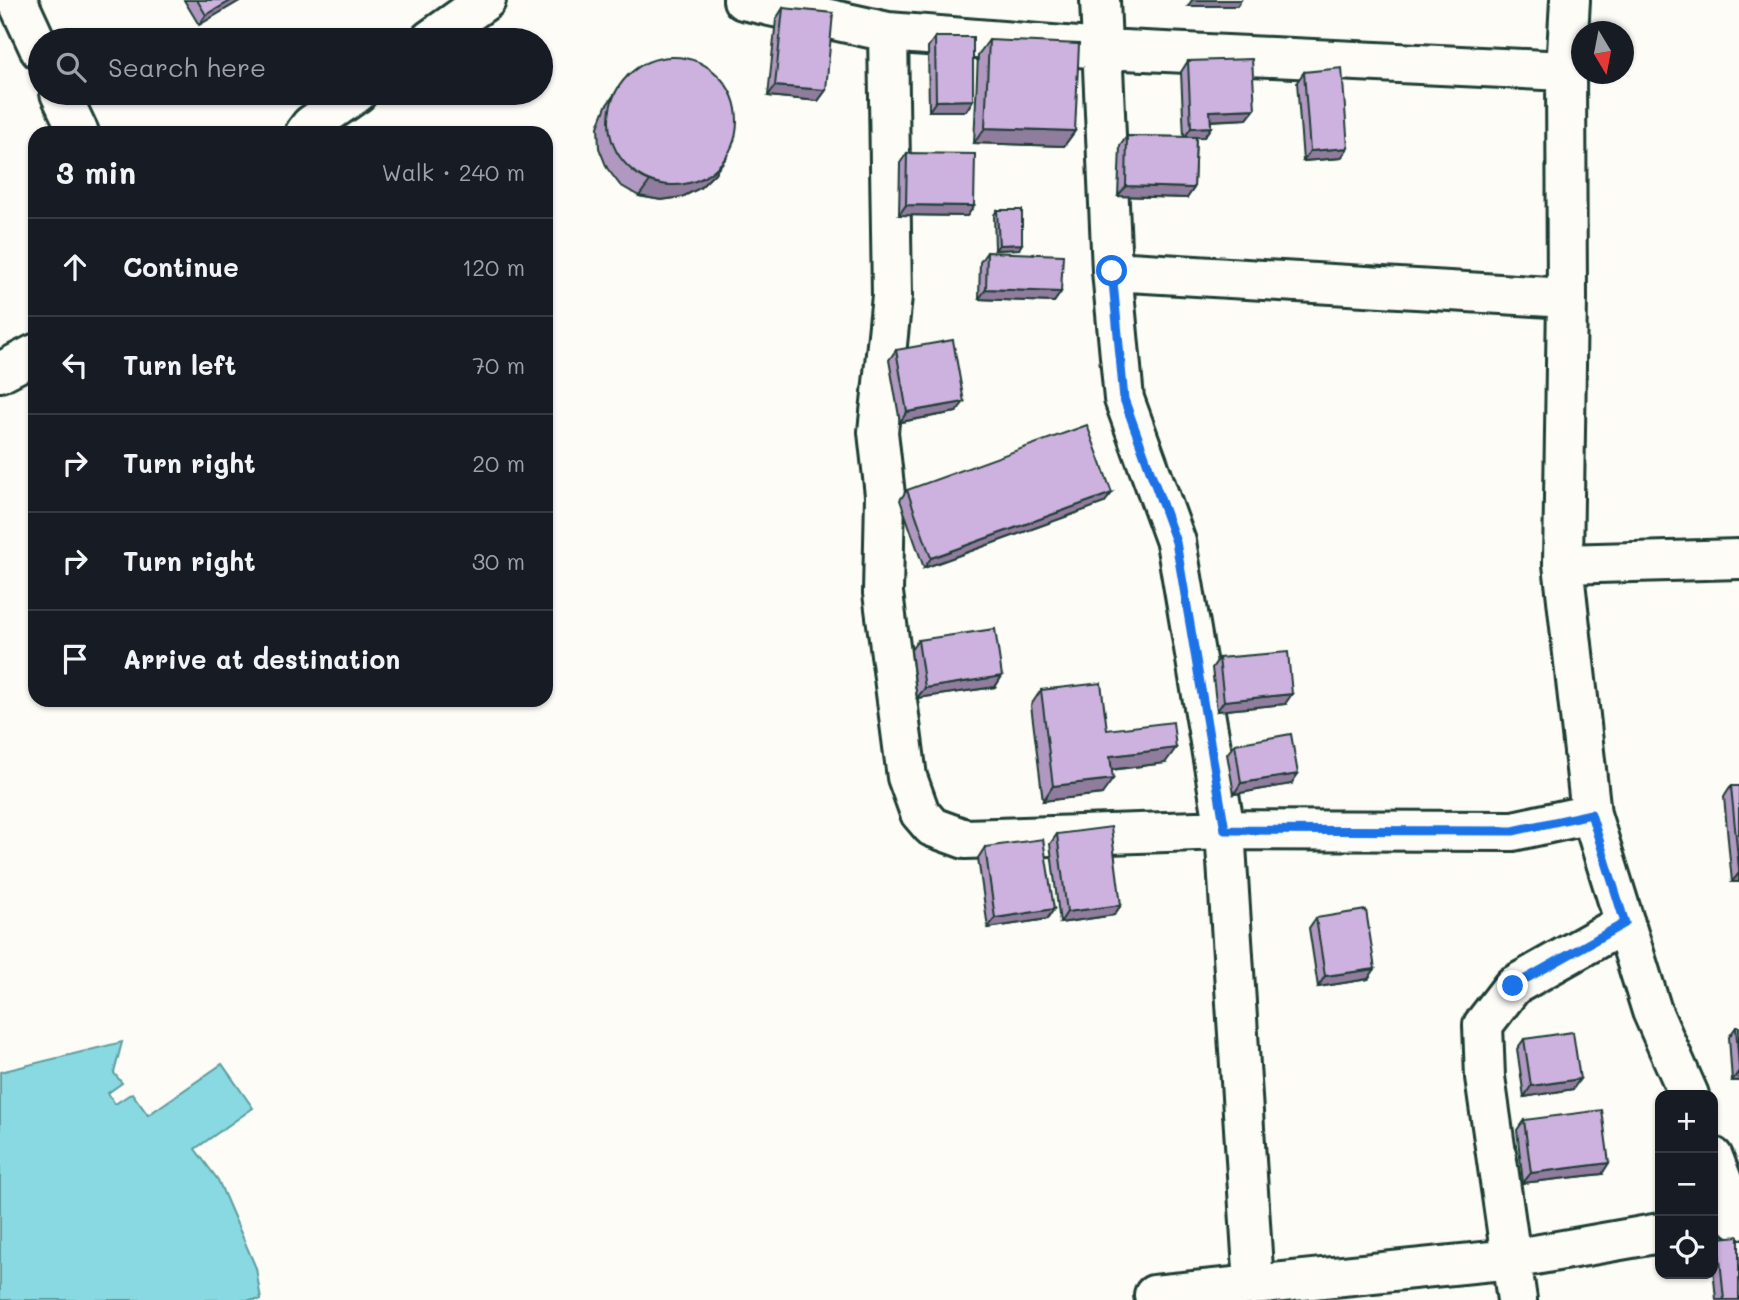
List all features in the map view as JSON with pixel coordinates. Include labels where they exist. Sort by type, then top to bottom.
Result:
[{"type":"street","points":[[17,0],[30,28]]},
{"type":"street","points":[[447,28],[486,0]]},
{"type":"street","points":[[743,0],[888,32],[1103,49],[1566,71]]},
{"type":"street","points":[[1100,0],[1112,271],[1124,399],[1176,542],[1225,830],[1254,1286]]},
{"type":"street","points":[[1570,0],[1566,71],[1567,298],[1563,564],[1591,814],[1652,1011],[1687,1090]]},
{"type":"street","points":[[888,32],[892,296],[878,432],[885,495],[883,593],[907,777],[920,813],[932,827],[965,839],[1225,830],[1513,831],[1591,814]]},
{"type":"street","points":[[66,105],[76,126]]},
{"type":"street","points":[[313,126],[341,105]]},
{"type":"street","points":[[1112,271],[1567,298]]},
{"type":"street","points":[[0,372],[28,358]]},
{"type":"street","points":[[1563,564],[1739,559]]},
{"type":"street","points":[[1517,1300],[1485,1077],[1483,1026],[1513,986],[1625,923]]},
{"type":"street","points":[[1718,1177],[1729,1221]]},
{"type":"street","points":[[1154,1295],[1512,1259],[1655,1234]]},
{"type":"water","points":[[122,1042],[114,1073],[122,1083],[108,1093],[115,1104],[132,1093],[148,1115],[222,1064],[253,1108],[195,1149],[218,1180],[256,1268],[261,1300],[0,1300],[0,1072]]},
{"type":"building","points":[[197,0],[232,0],[206,15]]},
{"type":"building","points":[[783,8],[833,13],[826,90],[775,86]]},
{"type":"building","points":[[935,37],[973,37],[973,100],[936,101]]},
{"type":"building","points":[[989,40],[1079,44],[1075,131],[985,128]]},
{"type":"building","points":[[673,57],[698,62],[718,76],[732,96],[737,121],[732,146],[718,166],[698,180],[673,185],[648,180],[628,166],[614,146],[609,121],[614,96],[628,76],[648,62]]},
{"type":"building","points":[[1252,59],[1255,109],[1210,111],[1211,127],[1191,128],[1188,61]]},
{"type":"building","points":[[1342,68],[1348,148],[1310,151],[1304,72]]},
{"type":"building","points":[[1127,136],[1196,137],[1194,188],[1126,186]]},
{"type":"building","points":[[907,153],[975,154],[974,206],[906,205]]},
{"type":"building","points":[[997,210],[1022,210],[1022,244],[999,245]]},
{"type":"building","points":[[987,252],[1063,255],[1061,292],[986,289]]},
{"type":"building","points":[[953,340],[964,402],[907,412],[896,350]]},
{"type":"building","points":[[1087,425],[1112,493],[931,558],[907,490]]},
{"type":"building","points":[[995,629],[1002,676],[925,688],[918,640]]},
{"type":"building","points":[[1288,652],[1292,694],[1224,701],[1219,658]]},
{"type":"building","points":[[1101,683],[1107,730],[1173,722],[1176,748],[1110,756],[1113,779],[1053,786],[1041,690]]},
{"type":"building","points":[[1291,734],[1298,774],[1241,783],[1235,744]]},
{"type":"building","points":[[1731,786],[1739,786],[1739,869]]},
{"type":"building","points":[[1111,827],[1121,905],[1067,912],[1057,834]]},
{"type":"building","points":[[1043,839],[1054,909],[995,918],[985,847]]},
{"type":"building","points":[[1366,910],[1375,969],[1325,976],[1316,918]]},
{"type":"building","points":[[1736,1027],[1739,1027],[1739,1068]]},
{"type":"building","points":[[1573,1032],[1580,1079],[1531,1086],[1524,1039]]},
{"type":"building","points":[[1602,1110],[1609,1163],[1531,1173],[1524,1120]]},
{"type":"building","points":[[1739,1236],[1739,1300],[1724,1300],[1718,1238]]},
{"type":"route","points":[[1112,271],[1124,399],[1176,542],[1225,830],[1513,831],[1591,814],[1625,923],[1513,986]]}]
